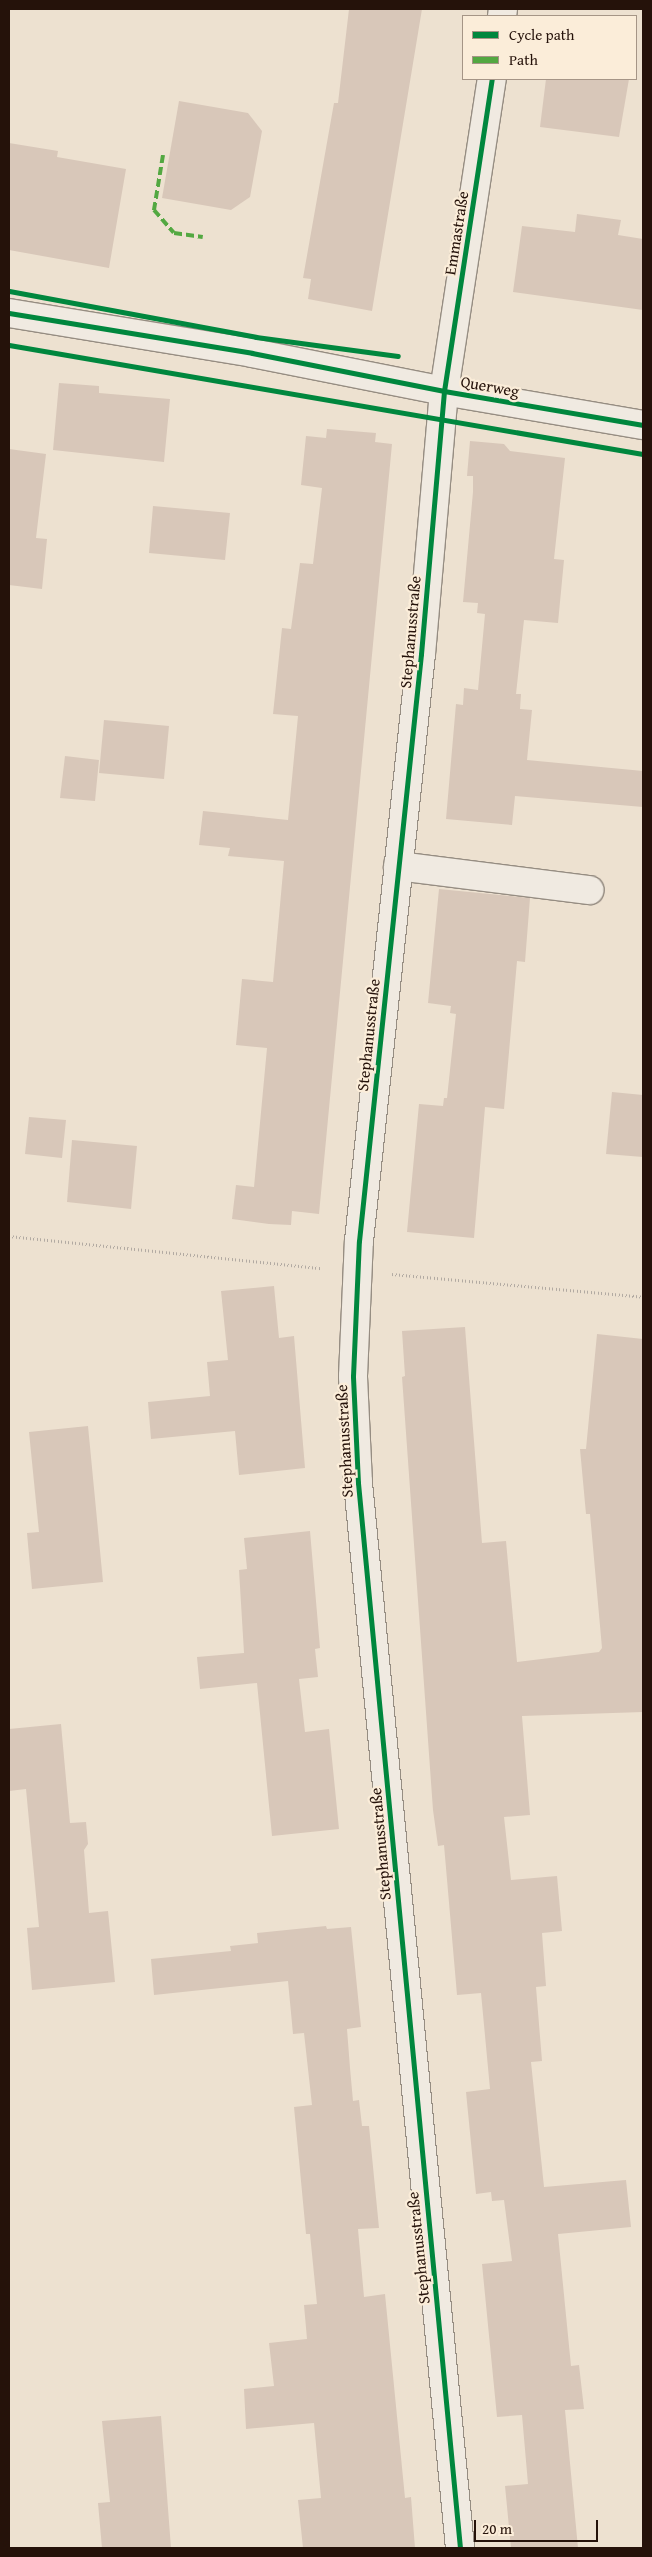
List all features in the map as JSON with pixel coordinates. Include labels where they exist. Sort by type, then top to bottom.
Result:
[{"type":"street","name":"Emmastraße","points":[[444,391],[492,80]]},
{"type":"street","name":"Querweg","points":[[9,313],[252,353],[444,391],[643,424]]},
{"type":"street","name":"Stephanusstraße","points":[[444,391],[421,654],[357,1271],[353,1376],[359,1493],[460,2548]]},
{"type":"street","points":[[398,866],[589,890]]},
{"type":"building","points":[[349,9],[422,9],[372,311],[308,299],[311,279],[303,278],[334,103],[338,103]]},
{"type":"building","points":[[546,80],[629,80],[619,137],[540,127]]},
{"type":"building","points":[[179,101],[248,113],[262,131],[250,197],[231,210],[162,198]]},
{"type":"building","points":[[9,143],[58,151],[57,157],[126,169],[109,268],[9,250]]},
{"type":"building","points":[[577,214],[621,220],[618,235],[643,239],[643,310],[513,292],[522,226],[575,232]]},
{"type":"building","points":[[59,383],[99,386],[99,393],[170,399],[164,462],[53,450]]},
{"type":"building","points":[[327,429],[376,433],[375,442],[392,444],[319,1214],[292,1211],[291,1225],[269,1224],[232,1219],[236,1185],[254,1187],[267,1048],[236,1045],[242,979],[273,982],[284,861],[228,856],[230,848],[199,845],[203,811],[288,820],[298,716],[273,714],[282,628],[291,629],[300,563],[313,564],[322,488],[301,485],[306,436],[326,438]]},
{"type":"building","points":[[470,441],[504,444],[510,451],[565,458],[554,559],[564,560],[558,623],[524,620],[516,694],[521,694],[520,709],[532,710],[527,760],[643,771],[643,807],[515,796],[512,825],[446,819],[456,704],[463,705],[464,688],[478,690],[485,614],[477,613],[478,603],[463,602],[473,492],[473,476],[467,476]]},
{"type":"building","points":[[9,449],[46,454],[36,538],[47,539],[42,589],[9,585]]},
{"type":"building","points":[[153,506],[230,513],[225,560],[149,553]]},
{"type":"building","points":[[104,720],[169,726],[164,779],[99,773]]},
{"type":"building","points":[[65,756],[99,760],[95,801],[60,798]]},
{"type":"building","points":[[439,889],[530,898],[525,962],[517,961],[504,1109],[485,1107],[474,1238],[407,1232],[419,1104],[443,1106],[444,1098],[447,1098],[456,1014],[450,1013],[451,1006],[428,1003]]},
{"type":"building","points":[[612,1092],[643,1095],[643,1157],[606,1154]]},
{"type":"building","points":[[29,1117],[66,1120],[62,1158],[25,1154]]},
{"type":"building","points":[[72,1140],[137,1146],[131,1209],[67,1202]]},
{"type":"building","points":[[274,1286],[279,1338],[294,1336],[305,1468],[239,1475],[235,1431],[151,1439],[148,1402],[210,1396],[207,1362],[228,1360],[221,1291]]},
{"type":"building","points":[[465,1327],[482,1543],[506,1541],[517,1662],[599,1652],[602,1648],[590,1514],[586,1514],[580,1449],[586,1449],[597,1334],[643,1339],[643,1712],[522,1716],[530,1815],[504,1817],[511,1880],[557,1876],[562,1931],[542,1933],[546,1986],[536,1987],[542,2061],[531,2062],[544,2187],[626,2180],[631,2227],[558,2234],[571,2366],[579,2365],[584,2409],[565,2410],[578,2548],[511,2548],[505,2486],[528,2484],[522,2415],[497,2417],[482,2264],[512,2261],[504,2200],[492,2201],[491,2192],[476,2194],[466,2092],[490,2089],[481,1993],[457,1995],[444,1845],[438,1846],[433,1810],[402,1377],[405,1376],[402,1331]]},
{"type":"building","points":[[88,1426],[103,1582],[32,1589],[27,1533],[39,1532],[29,1432]]},
{"type":"building","points":[[310,1531],[320,1648],[315,1649],[318,1677],[299,1679],[305,1732],[329,1729],[339,1829],[272,1836],[257,1683],[200,1689],[197,1657],[244,1653],[239,1570],[247,1569],[244,1538]]},
{"type":"building","points":[[61,1724],[70,1823],[86,1822],[88,1844],[84,1850],[89,1913],[108,1911],[115,1982],[32,1990],[27,1928],[39,1927],[26,1789],[9,1791],[9,1729]]},
{"type":"building","points":[[326,1926],[327,1929],[351,1927],[361,2027],[347,2029],[353,2101],[359,2100],[362,2126],[369,2126],[379,2228],[358,2229],[364,2297],[385,2294],[405,2498],[411,2497],[415,2548],[303,2548],[298,2500],[321,2498],[314,2423],[246,2429],[244,2389],[274,2386],[269,2343],[307,2339],[304,2305],[317,2304],[310,2234],[306,2234],[294,2107],[312,2105],[304,2033],[293,2034],[288,1981],[154,1995],[151,1959],[231,1951],[230,1946],[258,1943],[257,1933]]},
{"type":"building","points":[[161,2416],[171,2548],[102,2548],[98,2503],[110,2502],[102,2421]]},
{"type":"marked path","points":[[163,155],[154,210],[174,233],[203,237]]},
{"type":"cycle path","points":[[460,2548],[358,1483],[353,1376],[359,1241],[421,654],[444,391],[492,80]]},
{"type":"cycle path","points":[[9,291],[256,337],[398,356]]},
{"type":"cycle path","points":[[9,313],[252,353],[444,391],[643,425]]},
{"type":"cycle path","points":[[9,345],[643,454]]}]
